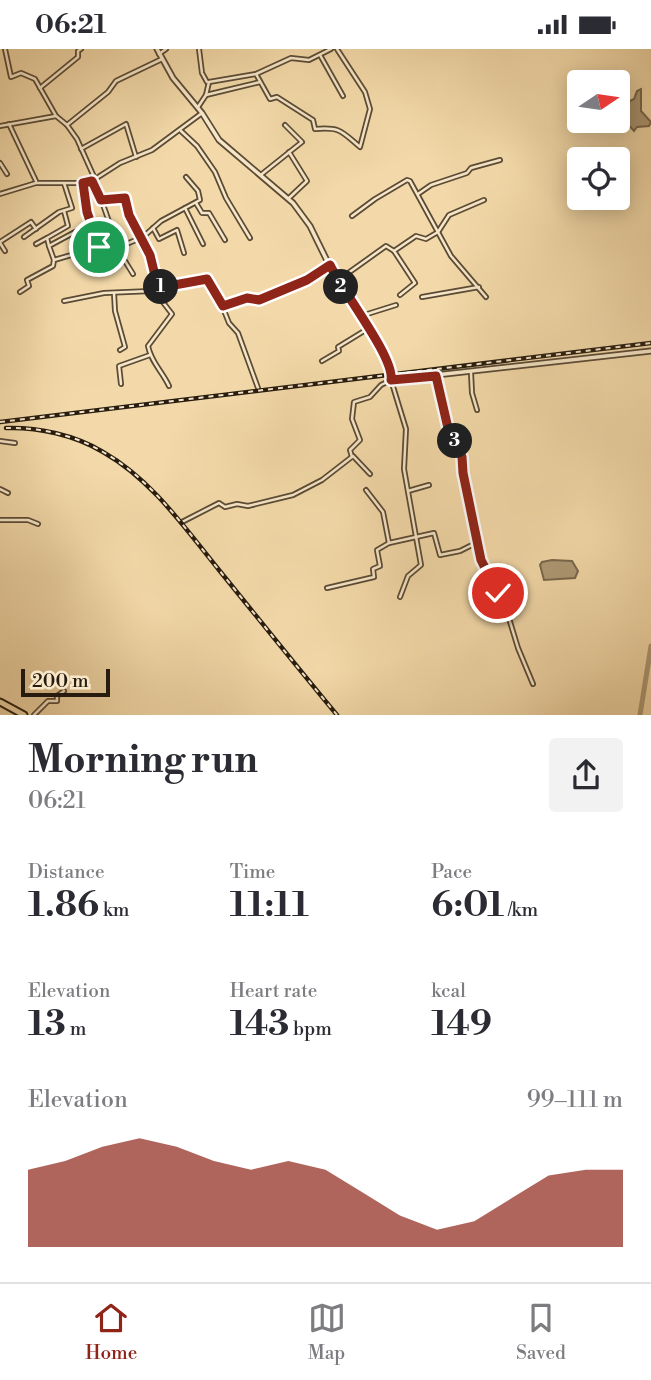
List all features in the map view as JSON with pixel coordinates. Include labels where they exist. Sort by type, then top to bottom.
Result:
[{"type":"main road","points":[[0,702],[24,715]]},
{"type":"street","points":[[5,49],[10,76],[21,73],[31,76],[81,149],[117,248],[132,274]]},
{"type":"street","points":[[40,89],[78,57],[78,51],[81,49]]},
{"type":"street","points":[[66,125],[108,92],[116,81],[166,49]]},
{"type":"street","points":[[198,107],[206,95],[208,83],[202,73],[199,49]]},
{"type":"street","points":[[208,83],[256,74],[291,58],[309,60],[331,49]]},
{"type":"street","points":[[256,74],[270,99],[277,97],[313,120],[315,129],[341,129],[360,147],[369,124],[370,109],[365,92],[337,49]]},
{"type":"street","points":[[159,54],[173,78],[198,107],[219,140],[289,198],[310,226],[337,281],[369,328],[390,371],[406,429],[403,449],[420,566],[408,576],[400,597]]},
{"type":"street","points":[[320,55],[343,96]]},
{"type":"street","points":[[206,95],[260,82]]},
{"type":"street","points":[[0,194],[36,183],[83,183],[93,180],[181,131],[202,113]]},
{"type":"street","points":[[0,126],[56,116]]},
{"type":"street","points":[[9,124],[36,183]]},
{"type":"street","points":[[81,149],[126,124],[136,158]]},
{"type":"street","points":[[262,174],[302,142],[285,125]]},
{"type":"street","points":[[181,131],[197,146],[215,172],[226,198],[250,238]]},
{"type":"street","points":[[289,152],[307,181],[289,198]]},
{"type":"street","points":[[417,194],[431,185],[467,173],[471,168],[500,160]]},
{"type":"street","points":[[0,163],[7,174]]},
{"type":"street","points":[[117,248],[143,237],[153,227],[196,203],[200,196],[186,177]]},
{"type":"street","points":[[352,216],[375,198],[407,180],[410,181],[452,256],[486,297]]},
{"type":"street","points":[[24,237],[64,210],[72,208],[64,183]]},
{"type":"street","points":[[54,260],[99,247],[87,212],[83,183]]},
{"type":"street","points":[[101,200],[125,198],[135,230],[143,237],[152,261],[162,301],[172,314],[149,341],[153,363],[163,373],[169,386]]},
{"type":"street","points":[[394,251],[416,236],[426,239],[438,232],[449,215],[467,210],[484,200]]},
{"type":"street","points":[[196,203],[202,213],[209,213],[225,240]]},
{"type":"street","points":[[185,208],[203,244]]},
{"type":"street","points":[[36,244],[68,226],[64,210]]},
{"type":"street","points":[[5,251],[0,242],[31,222],[36,229]]},
{"type":"street","points":[[153,227],[159,239],[177,230],[184,253]]},
{"type":"street","points":[[49,246],[75,232]]},
{"type":"street","points":[[20,292],[29,286],[27,280],[53,266],[54,260],[47,238]]},
{"type":"street","points":[[337,281],[386,246],[394,251],[415,283],[400,295]]},
{"type":"street","points":[[223,306],[247,298],[259,300],[307,280],[330,265]]},
{"type":"street","points":[[64,301],[114,293],[143,292],[207,279],[248,354],[258,388]]},
{"type":"street","points":[[422,297],[479,287]]},
{"type":"street","points":[[114,293],[115,311],[125,347],[120,350]]},
{"type":"street","points":[[361,316],[396,305]]},
{"type":"street","points":[[322,361],[339,351],[338,347],[369,328]]},
{"type":"street","points":[[370,474],[352,457],[350,450],[360,440],[352,419],[354,402],[373,395],[381,385],[391,380],[651,351]]},
{"type":"street","points":[[121,384],[119,366],[150,355]]},
{"type":"street","points":[[471,373],[472,393],[477,410]]},
{"type":"street","points":[[436,376],[448,428],[462,457],[481,560],[505,602],[518,647],[533,684]]},
{"type":"street","points":[[0,441],[15,443]]},
{"type":"street","points":[[182,522],[219,503],[225,507],[237,504],[248,506],[293,495],[322,480],[352,457]]},
{"type":"street","points":[[408,491],[429,485]]},
{"type":"street","points":[[0,489],[8,493]]},
{"type":"street","points":[[366,490],[383,512],[388,543]]},
{"type":"street","points":[[0,520],[28,520],[37,524]]},
{"type":"street","points":[[327,588],[374,577],[373,569],[380,566],[377,550],[388,543],[435,534],[440,555],[460,551],[476,543]]},
{"type":"street","points":[[34,715],[48,701],[57,701],[57,695],[64,691]]},
{"type":"shaded area","points":[[641,89],[641,111],[651,122],[649,126],[637,127],[634,131],[630,127],[630,101],[634,99],[637,91]]},
{"type":"shaded area","points":[[552,560],[572,561],[578,571],[575,578],[544,580],[540,565]]},
{"type":"waterway","points":[[640,715],[651,646]]},
{"type":"railway","points":[[0,422],[651,343]]},
{"type":"railway","points":[[6,428],[43,431],[81,441],[121,463],[137,476],[180,521],[337,715]]},
{"type":"route","points":[[99,247],[83,196],[83,183],[92,181],[101,200],[125,198],[135,230],[143,237],[150,255],[158,288],[207,279],[223,306],[247,298],[259,300],[307,280],[330,265],[337,281],[369,328],[392,375],[390,379],[436,376],[448,428],[462,457],[476,543],[481,560],[498,593]]}]
